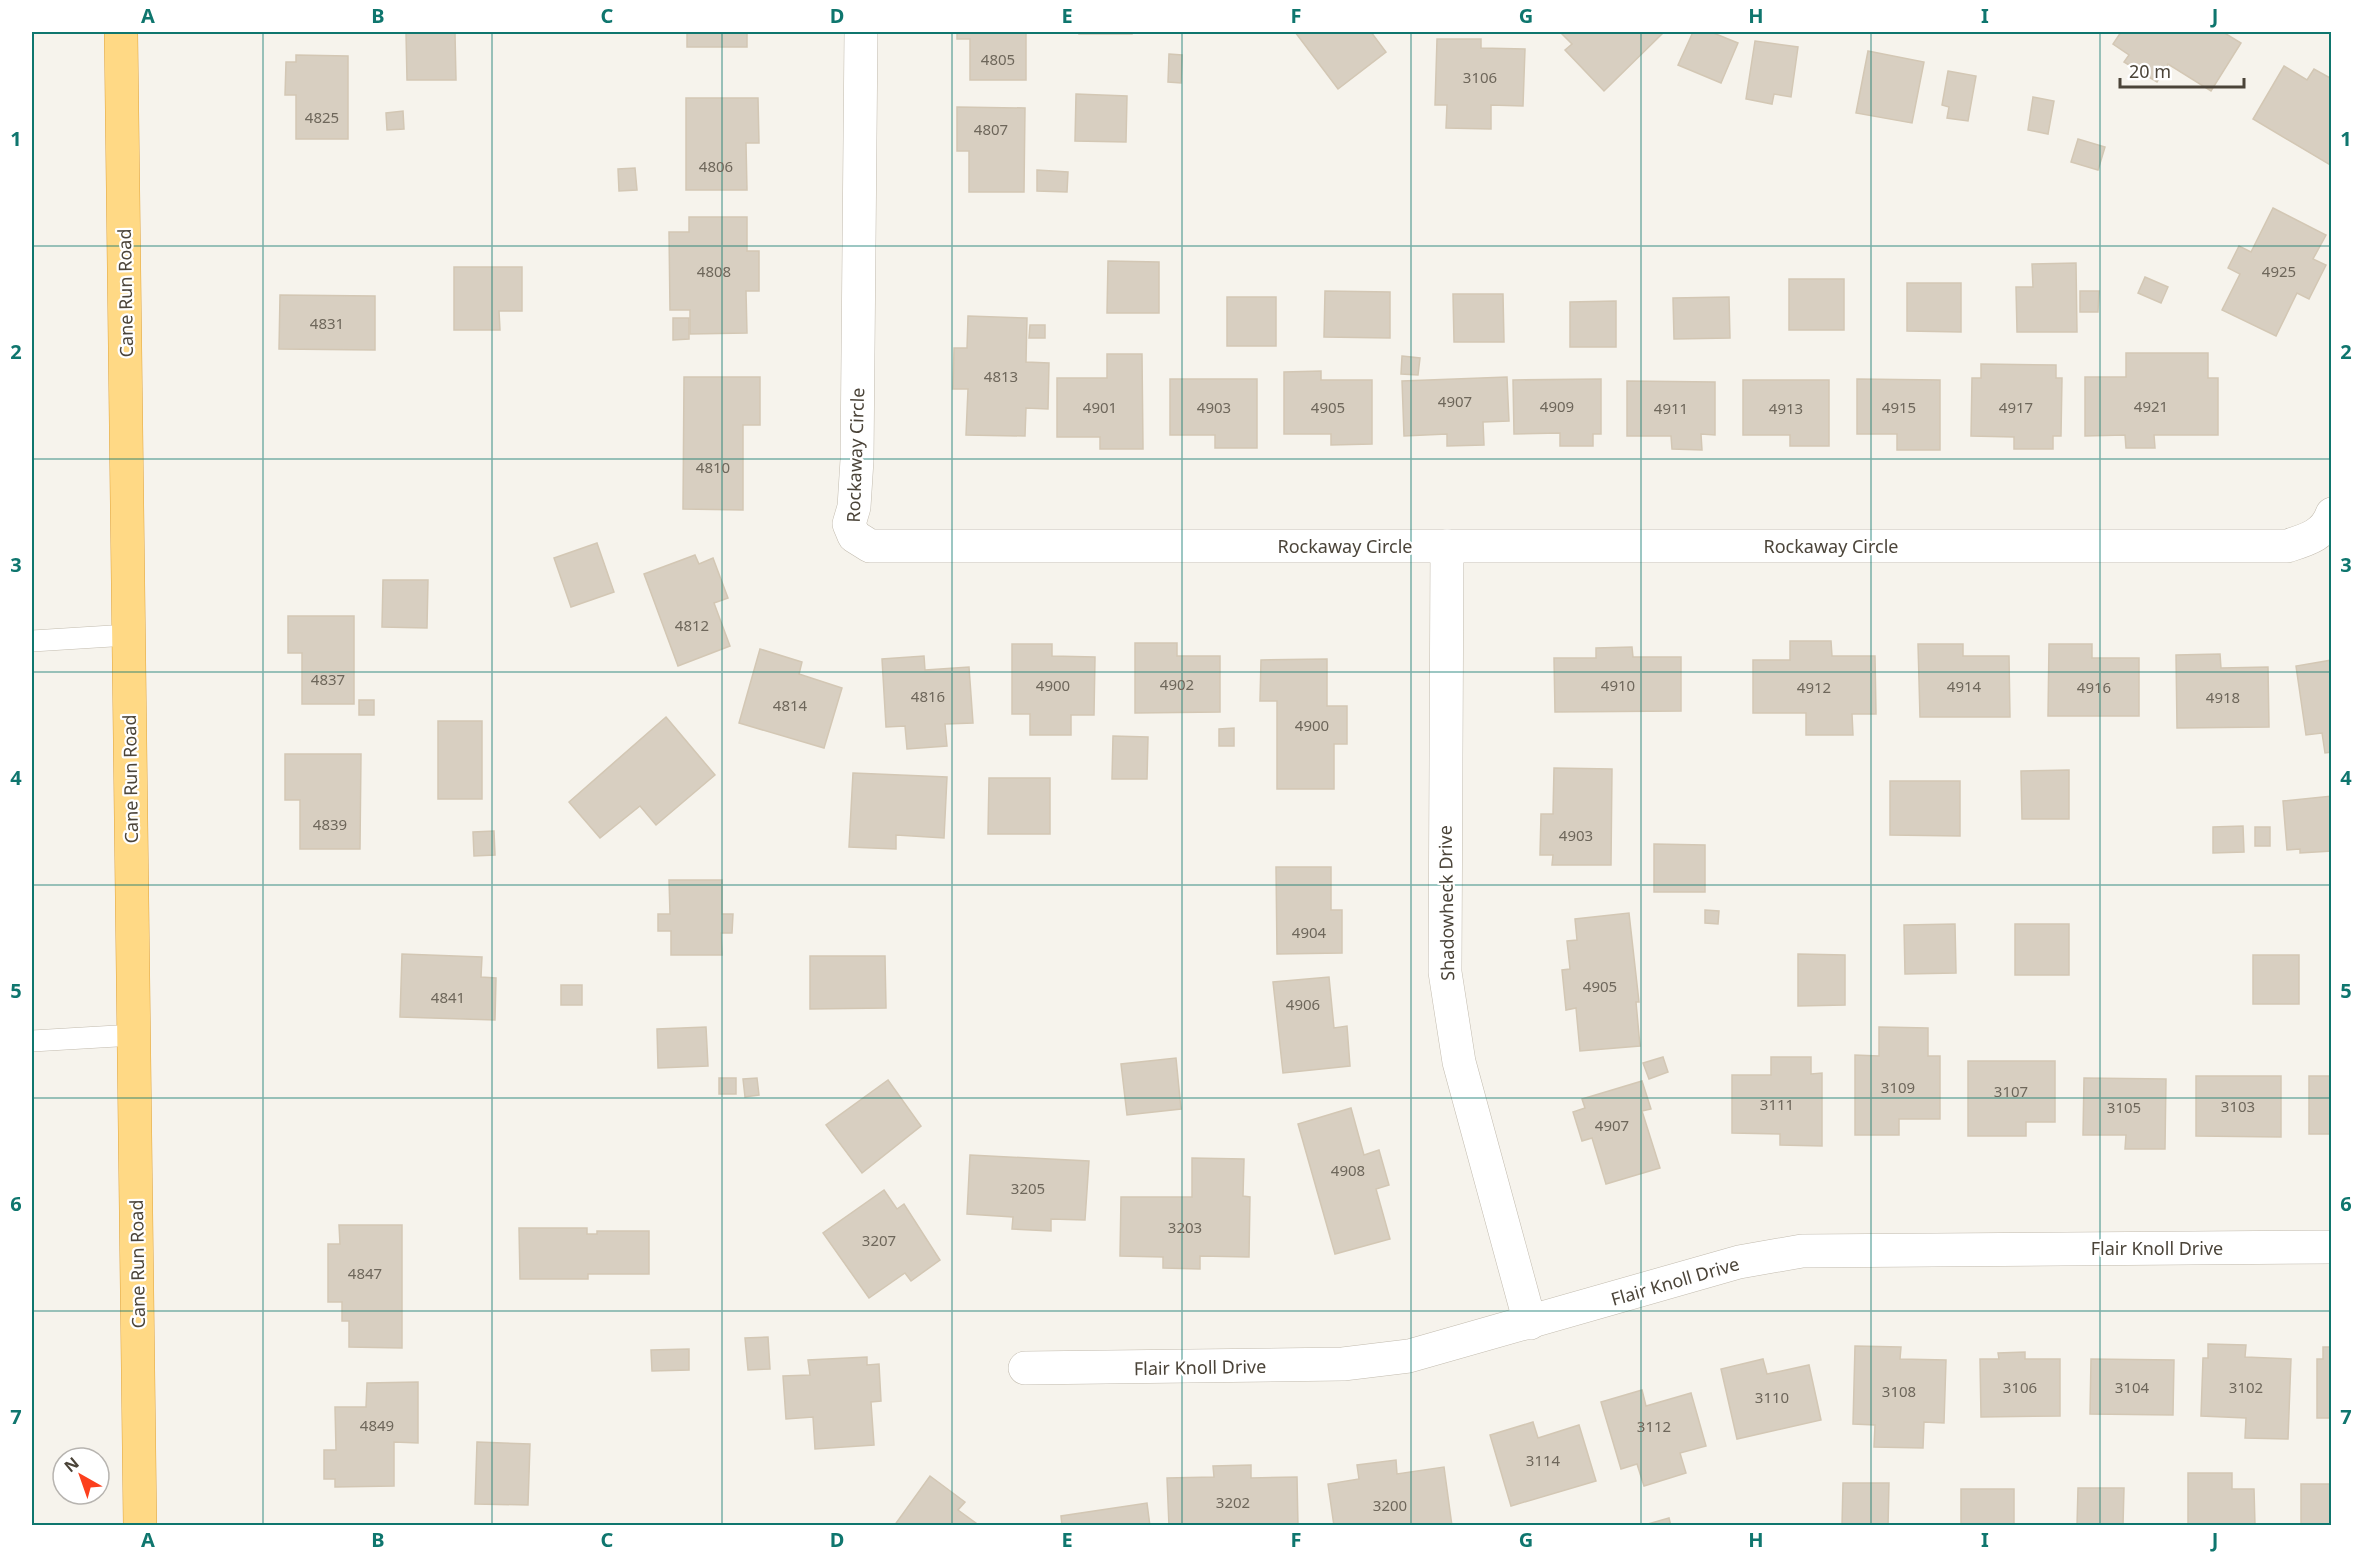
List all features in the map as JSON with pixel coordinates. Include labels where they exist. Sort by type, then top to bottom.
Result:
[{"type":"highway","name":"Cane Run Road","points":[[121,32],[140,1526]]},
{"type":"street","name":"Rockaway Circle","points":[[861,32],[857,460],[854,507],[849,524],[854,536],[870,546],[2287,546],[2310,539],[2328,526],[2331,514]]},
{"type":"street","name":"Shadowheck Drive","points":[[1447,546],[1445,972],[1459,1062],[1530,1323]]},
{"type":"street","name":"Flair Knoll Drive","points":[[1025,1368],[1343,1364],[1408,1356],[1739,1262],[1802,1251],[1874,1248],[2331,1247]]},
{"type":"lane","points":[[32,642],[128,635]]},
{"type":"lane","points":[[32,1041],[134,1035]]},
{"type":"building","points":[[687,32],[747,32],[747,47],[687,47]]},
{"type":"building","points":[[957,32],[1026,32],[1026,80],[970,80],[970,39],[957,39]]},
{"type":"building","points":[[1079,32],[1132,32],[1132,34],[1079,34]]},
{"type":"building","points":[[1295,32],[1371,32],[1386,52],[1338,89]]},
{"type":"building","points":[[1564,32],[1664,32],[1604,91],[1565,50],[1572,44],[1562,34]]},
{"type":"building","points":[[1693,32],[1711,32],[1738,43],[1721,83],[1678,65]]},
{"type":"building","points":[[2121,32],[2223,32],[2241,43],[2211,91],[2168,64],[2157,82],[2124,62],[2129,55],[2113,44]]},
{"type":"building","points":[[406,33],[455,33],[456,80],[407,80]]},
{"type":"building","points":[[1437,39],[1481,39],[1481,48],[1525,49],[1523,106],[1491,105],[1491,129],[1446,128],[1447,105],[1435,105]]},
{"type":"building","points":[[1755,41],[1798,47],[1791,97],[1774,94],[1772,104],[1746,99]]},
{"type":"building","points":[[1868,51],[1924,62],[1912,123],[1856,113]]},
{"type":"building","points":[[1169,54],[1182,55],[1181,83],[1168,82]]},
{"type":"building","points":[[296,55],[348,56],[348,139],[296,139],[296,95],[285,95],[286,62],[296,62]]},
{"type":"building","points":[[2284,66],[2307,80],[2314,69],[2332,79],[2332,166],[2253,119]]},
{"type":"building","points":[[1948,71],[1976,76],[1968,121],[1947,118],[1949,107],[1942,105]]},
{"type":"building","points":[[1076,94],[1127,96],[1126,142],[1075,141]]},
{"type":"building","points":[[2033,97],[2054,101],[2048,134],[2028,130]]},
{"type":"building","points":[[686,98],[758,98],[759,143],[746,143],[747,190],[686,190]]},
{"type":"building","points":[[957,107],[1025,108],[1024,192],[969,192],[969,151],[957,151]]},
{"type":"building","points":[[403,111],[404,129],[387,130],[386,113]]},
{"type":"building","points":[[2078,139],[2105,147],[2098,170],[2071,162]]},
{"type":"building","points":[[635,168],[637,190],[619,191],[618,169]]},
{"type":"building","points":[[1037,170],[1068,172],[1067,192],[1037,191]]},
{"type":"building","points":[[2273,208],[2326,235],[2313,259],[2326,265],[2309,299],[2297,293],[2276,336],[2222,310],[2240,274],[2228,268],[2239,246],[2251,252]]},
{"type":"building","points":[[689,217],[747,217],[747,251],[759,251],[759,291],[746,291],[747,333],[690,334],[690,310],[670,310],[669,232],[689,232]]},
{"type":"building","points":[[1108,261],[1159,262],[1159,313],[1107,313]]},
{"type":"building","points":[[2076,263],[2077,332],[2017,332],[2016,287],[2033,287],[2032,264]]},
{"type":"building","points":[[454,267],[522,267],[522,311],[499,311],[500,330],[454,330]]},
{"type":"building","points":[[2145,277],[2168,287],[2161,303],[2138,293]]},
{"type":"building","points":[[1789,279],[1844,279],[1844,330],[1789,330]]},
{"type":"building","points":[[1907,283],[1961,283],[1961,332],[1907,331]]},
{"type":"building","points":[[1325,291],[1390,292],[1390,338],[1324,337]]},
{"type":"building","points":[[2080,291],[2099,291],[2098,312],[2080,312]]},
{"type":"building","points":[[1453,294],[1503,294],[1504,342],[1454,342]]},
{"type":"building","points":[[280,295],[375,296],[375,350],[279,349]]},
{"type":"building","points":[[1227,297],[1276,297],[1276,346],[1227,346]]},
{"type":"building","points":[[1729,297],[1730,338],[1674,339],[1673,298]]},
{"type":"building","points":[[1616,301],[1616,347],[1570,347],[1570,302]]},
{"type":"building","points":[[968,316],[1027,318],[1026,362],[1049,363],[1048,409],[1026,408],[1025,436],[966,435],[968,389],[953,389],[954,348],[967,348]]},
{"type":"building","points":[[673,318],[689,318],[689,339],[673,340]]},
{"type":"building","points":[[1030,325],[1045,325],[1045,338],[1029,338]]},
{"type":"building","points":[[2126,353],[2208,353],[2208,378],[2218,378],[2218,435],[2154,435],[2155,448],[2126,448],[2125,435],[2085,436],[2085,377],[2126,377]]},
{"type":"building","points":[[1107,354],[1142,354],[1143,449],[1100,449],[1100,437],[1057,437],[1057,378],[1107,378]]},
{"type":"building","points":[[1402,356],[1420,358],[1418,375],[1401,374]]},
{"type":"building","points":[[1981,364],[2056,365],[2056,378],[2062,378],[2061,436],[2053,436],[2053,449],[2014,449],[2014,437],[1971,436],[1972,378],[1981,378]]},
{"type":"building","points":[[1321,371],[1321,380],[1372,380],[1372,444],[1331,445],[1331,434],[1284,434],[1284,372]]},
{"type":"building","points":[[684,377],[760,377],[760,425],[743,425],[743,510],[683,509]]},
{"type":"building","points":[[1507,377],[1509,421],[1483,422],[1484,445],[1447,446],[1447,434],[1404,436],[1402,381]]},
{"type":"building","points":[[1170,379],[1257,379],[1257,448],[1215,448],[1215,435],[1170,435]]},
{"type":"building","points":[[1601,379],[1601,434],[1593,434],[1593,446],[1560,446],[1560,433],[1514,434],[1513,380]]},
{"type":"building","points":[[1857,379],[1940,380],[1940,450],[1897,450],[1897,434],[1857,434]]},
{"type":"building","points":[[1743,380],[1829,380],[1829,446],[1790,446],[1790,435],[1743,435]]},
{"type":"building","points":[[1627,381],[1715,382],[1715,435],[1701,434],[1702,450],[1672,449],[1671,436],[1627,436]]},
{"type":"building","points":[[597,543],[614,592],[571,607],[554,558]]},
{"type":"building","points":[[695,555],[699,564],[713,558],[728,598],[714,603],[730,646],[678,666],[644,574]]},
{"type":"building","points":[[383,580],[428,580],[427,628],[382,627]]},
{"type":"building","points":[[288,616],[354,616],[354,704],[302,704],[302,653],[288,653]]},
{"type":"building","points":[[1790,641],[1831,641],[1832,656],[1875,656],[1876,714],[1852,714],[1853,735],[1806,735],[1806,713],[1753,713],[1753,660],[1790,660]]},
{"type":"building","points":[[1135,643],[1177,643],[1177,656],[1220,656],[1220,712],[1135,713]]},
{"type":"building","points":[[1012,644],[1052,644],[1052,656],[1095,657],[1094,715],[1071,715],[1071,735],[1030,735],[1030,714],[1012,714]]},
{"type":"building","points":[[1918,644],[1963,644],[1963,656],[2009,656],[2010,717],[1920,717]]},
{"type":"building","points":[[2049,644],[2092,644],[2092,658],[2139,658],[2139,716],[2048,716]]},
{"type":"building","points":[[1632,647],[1633,657],[1681,657],[1681,711],[1555,712],[1554,658],[1596,658],[1596,648]]},
{"type":"building","points":[[760,649],[802,662],[799,674],[842,688],[824,748],[739,723]]},
{"type":"building","points":[[2220,654],[2221,668],[2268,667],[2269,727],[2177,728],[2176,655]]},
{"type":"building","points":[[924,656],[925,670],[969,667],[973,723],[945,724],[947,746],[907,749],[905,726],[886,727],[882,659]]},
{"type":"building","points":[[1327,659],[1327,706],[1347,706],[1347,744],[1334,744],[1334,789],[1277,789],[1277,701],[1260,701],[1261,660]]},
{"type":"building","points":[[2332,660],[2332,752],[2325,753],[2322,733],[2306,735],[2296,666]]},
{"type":"building","points":[[359,700],[374,700],[374,715],[359,715]]},
{"type":"building","points":[[666,717],[715,775],[656,825],[640,806],[600,838],[569,802]]},
{"type":"building","points":[[438,721],[482,721],[482,799],[438,799]]},
{"type":"building","points":[[1234,728],[1234,746],[1219,746],[1219,729]]},
{"type":"building","points":[[1113,736],[1148,737],[1147,779],[1112,779]]},
{"type":"building","points":[[285,754],[361,754],[360,849],[300,849],[300,800],[285,800]]},
{"type":"building","points":[[1554,768],[1612,769],[1611,865],[1552,865],[1553,855],[1540,855],[1541,814],[1553,814]]},
{"type":"building","points":[[2069,770],[2069,819],[2022,819],[2021,771]]},
{"type":"building","points":[[853,773],[947,777],[944,838],[896,835],[896,849],[849,847]]},
{"type":"building","points":[[989,778],[1050,778],[1050,834],[988,834]]},
{"type":"building","points":[[1890,781],[1960,781],[1960,836],[1890,835]]},
{"type":"building","points":[[2332,796],[2332,851],[2300,853],[2300,849],[2287,850],[2283,801]]},
{"type":"building","points":[[2243,826],[2244,852],[2213,853],[2213,827]]},
{"type":"building","points":[[2255,827],[2270,827],[2270,846],[2255,846]]},
{"type":"building","points":[[494,831],[495,855],[474,856],[473,832]]},
{"type":"building","points":[[1654,844],[1705,845],[1705,892],[1654,892]]},
{"type":"building","points":[[1276,867],[1331,867],[1331,910],[1342,910],[1342,953],[1277,954]]},
{"type":"building","points":[[669,880],[722,880],[722,914],[733,914],[732,933],[721,933],[722,955],[671,955],[671,931],[658,931],[658,914],[670,914]]},
{"type":"building","points":[[1705,910],[1719,911],[1718,924],[1705,923]]},
{"type":"building","points":[[1629,913],[1639,1002],[1636,1002],[1640,1046],[1580,1051],[1576,1008],[1566,1010],[1562,970],[1570,969],[1567,941],[1577,940],[1575,919]]},
{"type":"building","points":[[1955,924],[1956,973],[1905,974],[1904,925]]},
{"type":"building","points":[[2015,924],[2069,924],[2069,975],[2015,975]]},
{"type":"building","points":[[402,954],[482,957],[481,977],[496,978],[495,1020],[400,1017]]},
{"type":"building","points":[[1798,954],[1845,955],[1845,1005],[1798,1006]]},
{"type":"building","points":[[2253,955],[2299,955],[2299,1004],[2253,1004]]},
{"type":"building","points":[[810,956],[885,956],[886,1008],[810,1009]]},
{"type":"building","points":[[1329,977],[1334,1028],[1347,1026],[1350,1066],[1283,1073],[1273,982]]},
{"type":"building","points":[[561,985],[582,985],[582,1005],[561,1005]]},
{"type":"building","points":[[706,1027],[708,1066],[658,1068],[657,1029]]},
{"type":"building","points":[[1879,1027],[1928,1028],[1928,1056],[1940,1056],[1940,1119],[1899,1119],[1899,1135],[1855,1135],[1855,1055],[1879,1056]]},
{"type":"building","points":[[1663,1057],[1668,1072],[1649,1079],[1643,1063]]},
{"type":"building","points":[[1771,1057],[1811,1057],[1811,1074],[1822,1073],[1822,1146],[1780,1145],[1780,1134],[1732,1133],[1732,1075],[1771,1075]]},
{"type":"building","points":[[1176,1058],[1181,1109],[1127,1115],[1121,1064]]},
{"type":"building","points":[[1968,1061],[2055,1061],[2055,1122],[2026,1122],[2026,1136],[1968,1136]]},
{"type":"building","points":[[2196,1076],[2281,1076],[2281,1137],[2196,1136]]},
{"type":"building","points":[[2309,1076],[2332,1076],[2332,1134],[2309,1134]]},
{"type":"building","points":[[719,1078],[736,1078],[736,1094],[719,1094]]},
{"type":"building","points":[[757,1078],[759,1095],[745,1097],[743,1079]]},
{"type":"building","points":[[2084,1078],[2166,1079],[2165,1149],[2125,1149],[2126,1135],[2083,1135]]},
{"type":"building","points":[[888,1080],[921,1126],[862,1173],[826,1125]]},
{"type":"building","points":[[1642,1081],[1651,1109],[1642,1111],[1660,1168],[1606,1184],[1592,1138],[1582,1141],[1573,1112],[1585,1108],[1582,1099]]},
{"type":"building","points":[[1351,1108],[1364,1155],[1379,1150],[1389,1185],[1376,1189],[1390,1239],[1335,1254],[1298,1124]]},
{"type":"building","points":[[970,1155],[1089,1161],[1085,1220],[1051,1219],[1051,1231],[1012,1229],[1013,1217],[967,1214]]},
{"type":"building","points":[[1192,1158],[1244,1159],[1243,1196],[1250,1197],[1249,1257],[1200,1256],[1200,1269],[1163,1268],[1163,1257],[1120,1256],[1121,1197],[1192,1197]]},
{"type":"building","points":[[884,1190],[897,1209],[904,1204],[940,1260],[911,1281],[905,1273],[869,1298],[823,1233]]},
{"type":"building","points":[[339,1225],[402,1225],[402,1348],[349,1347],[349,1321],[342,1321],[342,1302],[328,1302],[328,1244],[340,1244]]},
{"type":"building","points":[[519,1228],[587,1228],[587,1234],[597,1234],[597,1231],[649,1231],[649,1274],[588,1274],[588,1279],[520,1279]]},
{"type":"building","points":[[768,1337],[770,1369],[748,1370],[745,1338]]},
{"type":"building","points":[[2208,1344],[2246,1345],[2245,1357],[2291,1359],[2288,1439],[2245,1438],[2246,1418],[2201,1416],[2203,1358],[2208,1358]]},
{"type":"building","points":[[1855,1346],[1901,1347],[1900,1359],[1946,1360],[1944,1423],[1924,1422],[1923,1448],[1874,1447],[1875,1425],[1853,1424]]},
{"type":"building","points":[[2323,1347],[2332,1347],[2332,1418],[2317,1418],[2317,1359],[2323,1359]]},
{"type":"building","points":[[689,1349],[689,1370],[652,1371],[651,1350]]},
{"type":"building","points":[[2025,1352],[2025,1359],[2060,1359],[2060,1416],[1981,1417],[1980,1359],[1999,1359],[1998,1353]]},
{"type":"building","points":[[867,1357],[867,1365],[879,1364],[881,1401],[871,1402],[874,1445],[815,1449],[813,1417],[786,1419],[783,1376],[810,1375],[808,1360]]},
{"type":"building","points":[[1763,1359],[1767,1374],[1809,1365],[1821,1420],[1737,1439],[1721,1369]]},
{"type":"building","points":[[2091,1359],[2174,1360],[2173,1415],[2090,1414]]},
{"type":"building","points":[[418,1382],[418,1443],[394,1442],[394,1486],[335,1487],[335,1479],[324,1479],[324,1450],[336,1450],[335,1407],[366,1407],[367,1383]]},
{"type":"building","points":[[1642,1390],[1646,1406],[1691,1393],[1706,1446],[1680,1453],[1686,1473],[1644,1486],[1637,1464],[1621,1469],[1601,1402]]},
{"type":"building","points":[[1533,1422],[1538,1438],[1579,1425],[1596,1481],[1511,1506],[1490,1435]]},
{"type":"building","points":[[477,1442],[530,1444],[528,1505],[475,1504]]},
{"type":"building","points":[[1396,1460],[1397,1474],[1444,1467],[1452,1526],[1334,1526],[1328,1484],[1359,1479],[1357,1465]]},
{"type":"building","points":[[1251,1465],[1251,1478],[1297,1477],[1298,1526],[1169,1526],[1167,1478],[1214,1477],[1213,1466]]},
{"type":"building","points":[[2188,1473],[2232,1473],[2232,1489],[2254,1489],[2255,1525],[2188,1526]]},
{"type":"building","points":[[930,1476],[965,1502],[958,1510],[980,1526],[894,1526]]},
{"type":"building","points":[[1843,1483],[1889,1483],[1888,1526],[1842,1526]]},
{"type":"building","points":[[2301,1484],[2332,1484],[2332,1526],[2301,1526]]},
{"type":"building","points":[[2078,1488],[2124,1488],[2123,1526],[2077,1526]]},
{"type":"building","points":[[1961,1489],[2014,1489],[2014,1526],[1961,1526]]},
{"type":"building","points":[[1147,1503],[1150,1526],[1062,1526],[1061,1516]]},
{"type":"building","points":[[1669,1518],[1671,1526],[1641,1526]]}]
